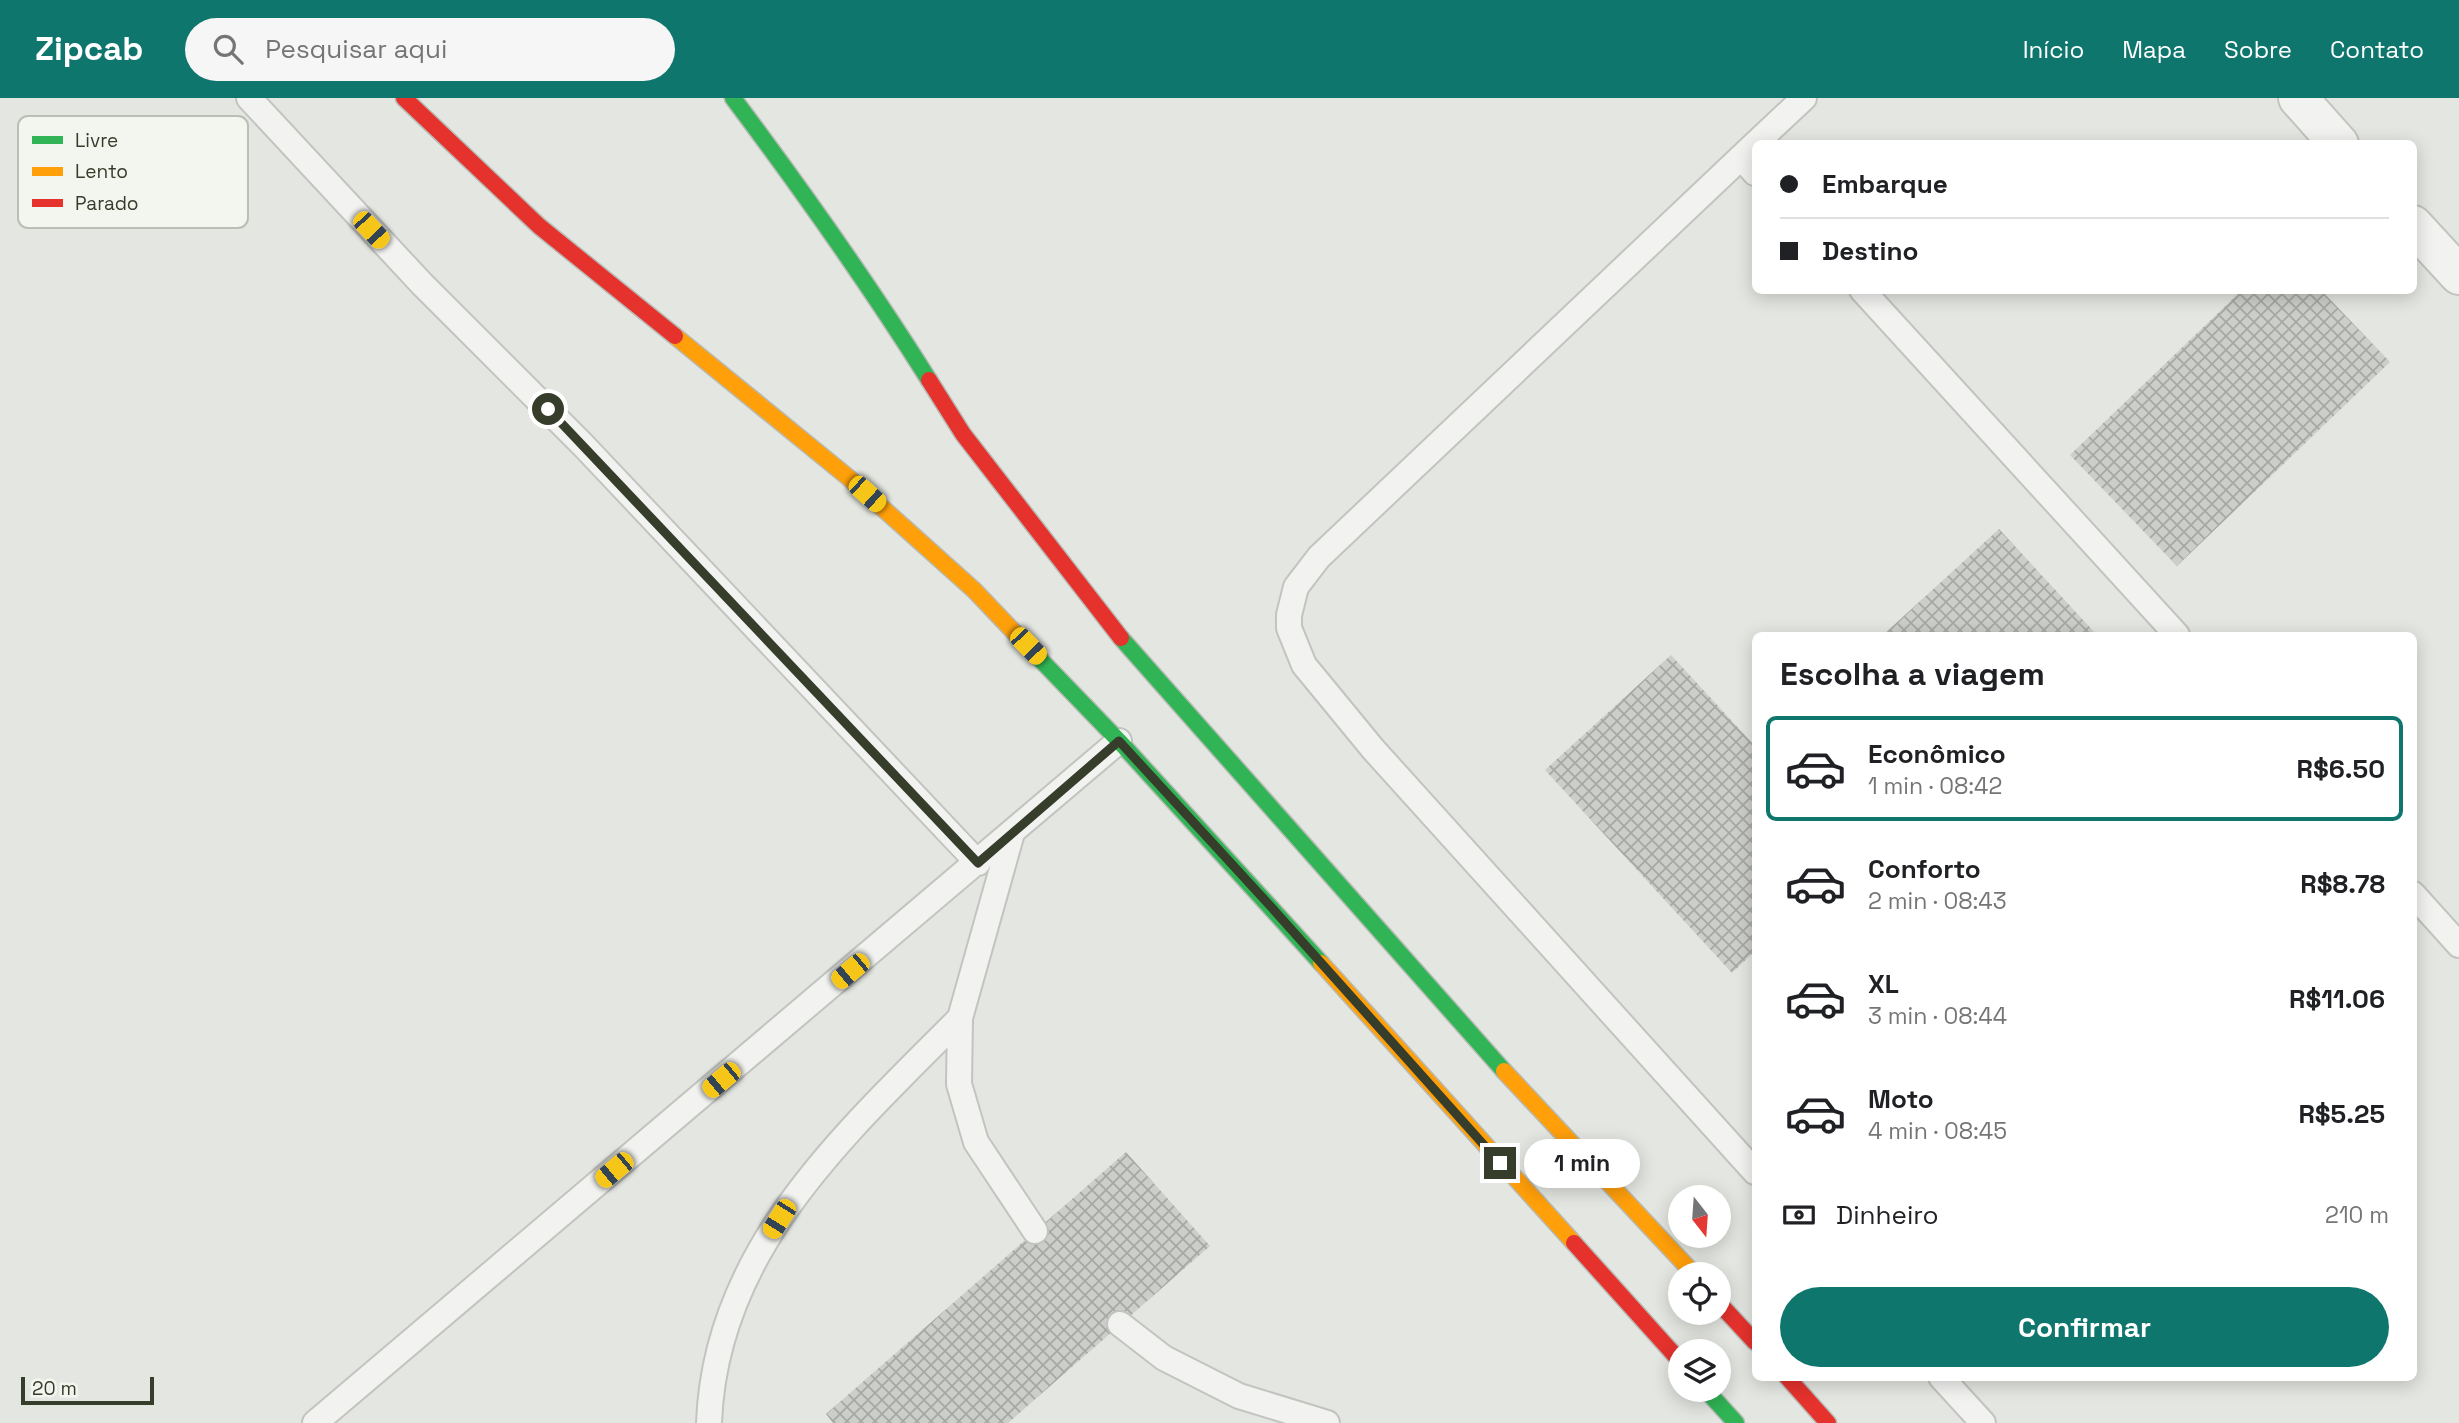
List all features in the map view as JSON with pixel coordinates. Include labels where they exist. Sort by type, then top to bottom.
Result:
[{"type":"highway","points":[[404,98],[538,226],[849,478],[974,590],[1119,741],[1273,909],[1668,1348]]},
{"type":"highway","points":[[734,99],[800,187],[888,315],[963,434],[1110,626],[1523,1092],[1683,1262]]},
{"type":"highway","points":[[1731,1316],[1752,1339]]},
{"type":"highway","points":[[1791,1381],[1828,1423]]},
{"type":"highway","points":[[1717,1402],[1736,1423]]},
{"type":"street","points":[[2298,98],[2335,140]]},
{"type":"street","points":[[2417,229],[2459,275]]},
{"type":"lane","points":[[249,98],[422,284],[593,455],[978,863]]},
{"type":"lane","points":[[1765,140],[1804,98]]},
{"type":"lane","points":[[1752,154],[1319,557],[1296,587],[1289,615],[1289,628],[1304,665],[1373,749],[1752,1168]]},
{"type":"lane","points":[[1866,294],[2174,632]]},
{"type":"lane","points":[[315,1423],[1119,741]]},
{"type":"lane","points":[[1012,833],[960,1018],[958,1084],[976,1142],[1035,1231]]},
{"type":"lane","points":[[2417,898],[2459,944]]},
{"type":"lane","points":[[709,1423],[710,1394],[731,1307],[765,1241],[793,1196],[855,1124],[960,1018]]},
{"type":"lane","points":[[1121,1324],[1164,1358],[1239,1396],[1327,1423]]},
{"type":"lane","points":[[1945,1381],[1983,1423]]},
{"type":"building","points":[[2238,294],[2325,294],[2390,362],[2177,566],[2070,455]]},
{"type":"building","points":[[1999,529],[2094,632],[1886,632]]},
{"type":"building","points":[[1671,655],[1752,743],[1752,954],[1732,973],[1545,770]]},
{"type":"building","points":[[1126,1152],[1210,1246],[1008,1423],[833,1423],[826,1414]]},
{"type":"traffic: fast","points":[[733,98],[834,237],[929,380]]},
{"type":"traffic: fast","points":[[1121,638],[1504,1071]]},
{"type":"traffic: fast","points":[[1035,654],[1119,741],[1321,963]]},
{"type":"traffic: fast","points":[[1717,1402],[1736,1423]]},
{"type":"traffic: slow","points":[[675,336],[849,478],[974,590],[1035,654]]},
{"type":"traffic: slow","points":[[1321,963],[1574,1243]]},
{"type":"traffic: slow","points":[[1504,1071],[1683,1262]]},
{"type":"traffic: jam","points":[[404,98],[539,226],[675,336]]},
{"type":"traffic: jam","points":[[929,380],[963,434],[1121,638]]},
{"type":"traffic: jam","points":[[1574,1243],[1668,1348]]},
{"type":"traffic: jam","points":[[1731,1316],[1752,1339]]},
{"type":"traffic: jam","points":[[1791,1381],[1828,1423]]},
{"type":"route","points":[[548,409],[978,863],[1119,741],[1500,1163]]}]
